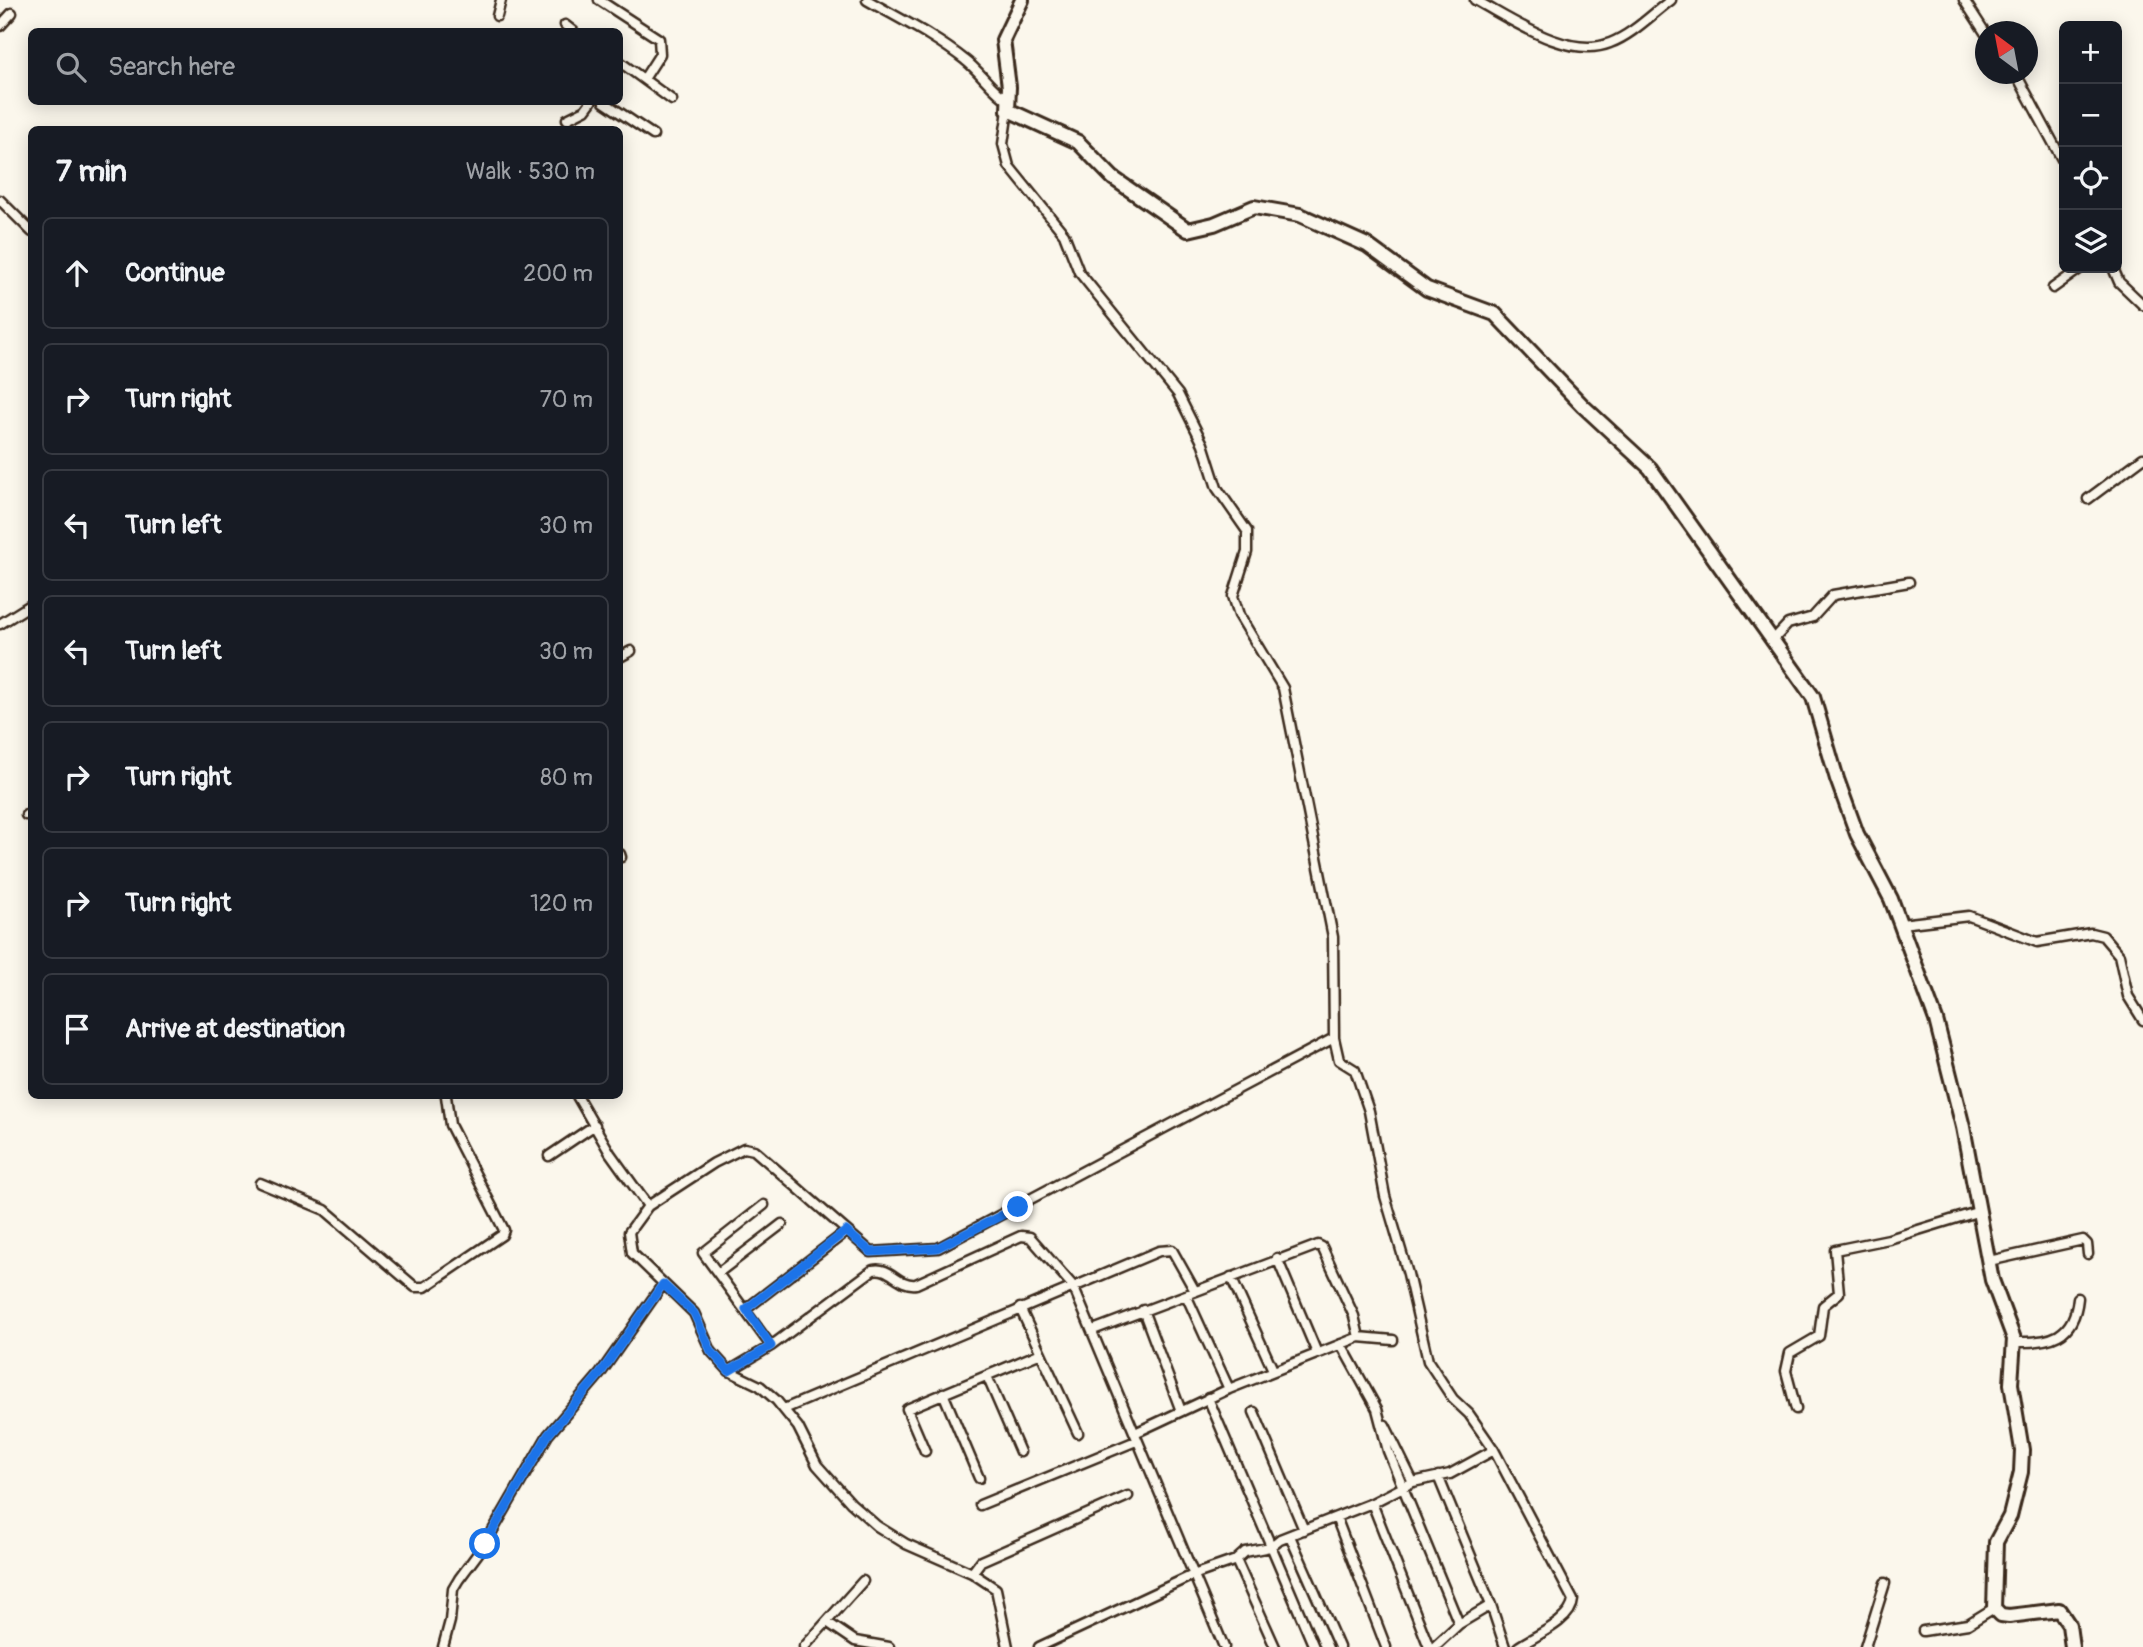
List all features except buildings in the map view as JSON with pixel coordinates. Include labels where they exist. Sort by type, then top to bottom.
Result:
[{"type":"street","points":[[497,16],[501,0]]},
{"type":"street","points":[[867,0],[962,57],[1008,105],[1078,142],[1113,178],[1188,230],[1214,224],[1254,207],[1300,215],[1367,245],[1427,289],[1495,314],[1583,406],[1650,468],[1813,697],[1837,779],[1857,834],[1901,924],[1936,1020],[1980,1211],[1997,1299],[2014,1342],[2011,1384],[2022,1450],[2021,1472],[2010,1516],[1996,1542],[1994,1608],[2001,1615],[2008,1616],[2059,1611],[2069,1625],[2072,1647]]},
{"type":"street","points":[[1022,0],[1003,40],[1008,105],[1003,144],[1009,166],[1064,234],[1079,272],[1178,394],[1203,444],[1217,488],[1247,531],[1247,552],[1233,596],[1239,615],[1283,688],[1333,937],[1334,1038],[1339,1060],[1355,1070],[1369,1111],[1385,1196],[1408,1273],[1428,1361],[1453,1399],[1469,1414],[1494,1450],[1573,1600],[1572,1608],[1566,1615],[1518,1647]]},
{"type":"street","points":[[1475,0],[1562,42],[1598,47],[1624,35],[1671,0]]},
{"type":"street","points":[[1495,10],[1503,0]]},
{"type":"street","points":[[1964,0],[1978,21]]},
{"type":"street","points":[[605,2],[659,39],[660,54],[644,79]]},
{"type":"street","points":[[0,26],[12,13]]},
{"type":"street","points":[[565,25],[569,28]]},
{"type":"street","points":[[623,64],[672,100]]},
{"type":"street","points":[[2021,84],[2059,154]]},
{"type":"street","points":[[567,118],[585,110],[589,105]]},
{"type":"street","points":[[608,105],[653,135]]},
{"type":"street","points":[[0,200],[28,228]]},
{"type":"street","points":[[2053,288],[2074,273]]},
{"type":"street","points":[[2115,273],[2119,282],[2143,305]]},
{"type":"street","points":[[2088,499],[2143,458]]},
{"type":"street","points":[[1773,640],[1788,624],[1813,617],[1833,595],[1909,582]]},
{"type":"street","points":[[0,624],[28,606]]},
{"type":"street","points":[[623,655],[631,651]]},
{"type":"street","points":[[1901,924],[1969,916],[2036,942],[2091,933],[2103,936],[2119,955],[2128,996],[2143,1020]]},
{"type":"street","points":[[1008,1647],[996,1589],[972,1573],[906,1544],[877,1527],[826,1477],[798,1427],[784,1409],[760,1386],[729,1371],[711,1351],[694,1313],[632,1253],[629,1232],[634,1222],[648,1206],[714,1163],[749,1148],[871,1252],[937,1248],[1334,1038]]},
{"type":"street","points":[[260,1183],[321,1208],[415,1287],[425,1287],[502,1235],[504,1230],[450,1125],[446,1099]]},
{"type":"street","points":[[579,1099],[648,1206]]},
{"type":"street","points":[[549,1156],[595,1125]]},
{"type":"street","points":[[764,1205],[703,1253],[771,1346]]},
{"type":"street","points":[[1796,1409],[1786,1371],[1790,1353],[1819,1336],[1823,1306],[1839,1293],[1835,1250],[1889,1239],[1980,1211]]},
{"type":"street","points":[[718,1273],[782,1224]]},
{"type":"street","points":[[746,1309],[846,1231]]},
{"type":"street","points":[[729,1371],[771,1346],[873,1270],[885,1269],[904,1284],[916,1284],[1021,1236],[1030,1237],[1073,1286],[1224,1647]]},
{"type":"street","points":[[1989,1261],[2083,1240],[2087,1244],[2088,1254]]},
{"type":"street","points":[[1093,1330],[1276,1258],[1318,1245],[1322,1247],[1354,1316],[1359,1337]]},
{"type":"street","points":[[784,1409],[1020,1308],[1169,1249],[1191,1293],[1229,1389]]},
{"type":"street","points":[[1276,1258],[1317,1353]]},
{"type":"street","points":[[1231,1276],[1273,1370]]},
{"type":"street","points":[[443,1647],[450,1621],[453,1589],[459,1579],[485,1544],[548,1435],[600,1374],[663,1284]]},
{"type":"street","points":[[2014,1342],[2035,1343],[2053,1340],[2061,1335],[2074,1317],[2078,1298]]},
{"type":"street","points":[[1020,1308],[1078,1433]]},
{"type":"street","points":[[1143,1310],[1181,1411]]},
{"type":"street","points":[[979,1505],[1135,1437],[1181,1411],[1273,1370],[1359,1337],[1393,1340]]},
{"type":"street","points":[[1341,1344],[1413,1482]]},
{"type":"street","points":[[925,1451],[907,1409],[1041,1353]]},
{"type":"street","points":[[987,1376],[1020,1452]]},
{"type":"street","points":[[943,1393],[979,1478]]},
{"type":"street","points":[[1208,1398],[1314,1647]]},
{"type":"street","points":[[1377,1409],[1402,1488],[1459,1624]]},
{"type":"street","points":[[1254,1412],[1304,1530]]},
{"type":"street","points":[[1039,1647],[1193,1575],[1236,1560],[1252,1549],[1270,1547],[1290,1536],[1372,1503],[1413,1482],[1450,1475],[1494,1450]]},
{"type":"street","points":[[1438,1476],[1491,1605],[1505,1647]]},
{"type":"street","points":[[972,1573],[981,1561],[1128,1496]]},
{"type":"street","points":[[1372,1503],[1431,1647],[1459,1624],[1491,1605]]},
{"type":"street","points":[[1336,1517],[1386,1647]]},
{"type":"street","points":[[1290,1536],[1339,1647]]},
{"type":"street","points":[[1236,1560],[1275,1647]]},
{"type":"street","points":[[804,1647],[863,1581]]},
{"type":"street","points":[[1865,1647],[1885,1583]]},
{"type":"street","points":[[1923,1631],[1968,1623],[1994,1608]]},
{"type":"street","points":[[827,1622],[855,1642],[889,1647]]},
{"type":"route","points":[[485,1544],[548,1435],[600,1374],[663,1284],[694,1313],[711,1351],[729,1371],[771,1346],[746,1309],[846,1231],[871,1252],[930,1250],[944,1246],[1018,1207]]}]
